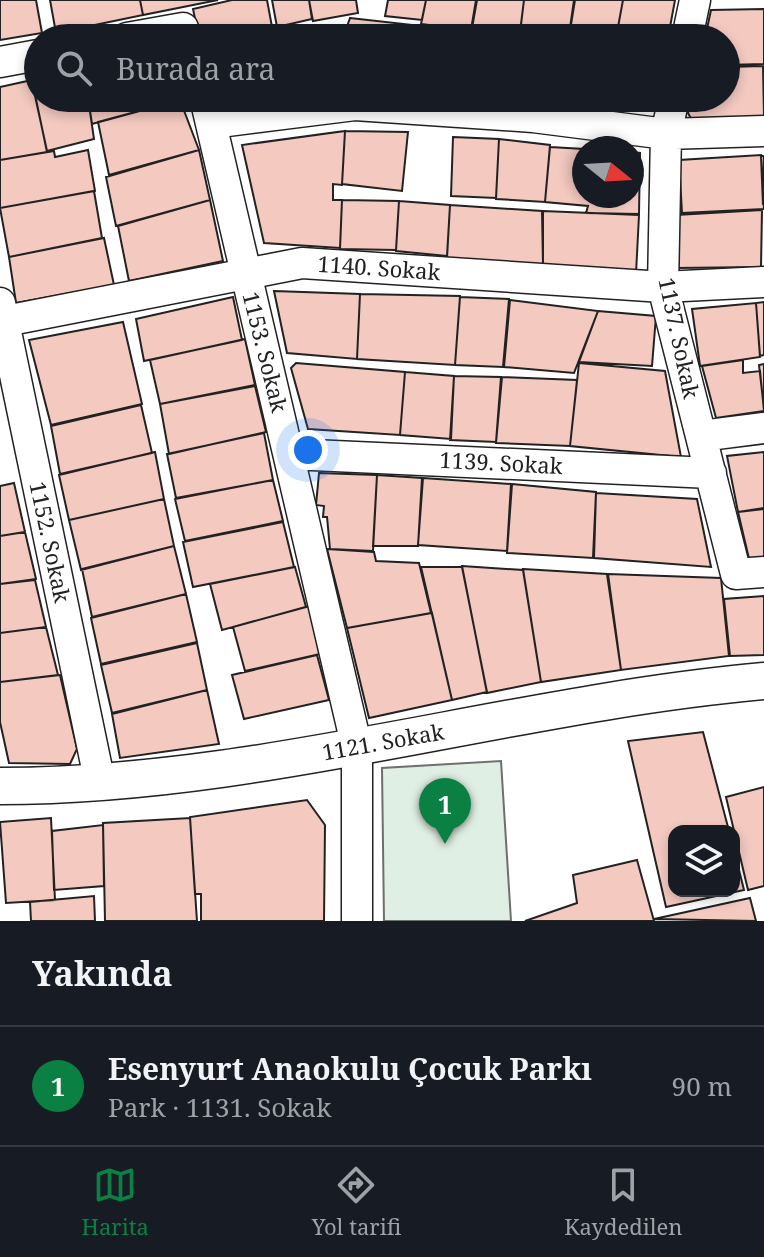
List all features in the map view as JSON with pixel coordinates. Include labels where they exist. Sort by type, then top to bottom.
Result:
[{"type":"street","points":[[690,24],[695,0]]},
{"type":"street","points":[[0,62],[24,58]]},
{"type":"street","name":"1153. Sokak","points":[[208,112],[357,748],[357,921]]},
{"type":"street","points":[[459,112],[533,117],[666,134],[764,131]]},
{"type":"street","name":"1137. Sokak","points":[[671,112],[666,134],[663,287],[711,473],[750,573]]},
{"type":"street","name":"1140. Sokak","points":[[1,315],[302,263],[663,287],[764,282]]},
{"type":"street","name":"1152. Sokak","points":[[1,315],[100,783]]},
{"type":"street","points":[[701,436],[764,428]]},
{"type":"street","name":"1139. Sokak","points":[[290,454],[711,473]]},
{"type":"street","name":"1121. Sokak","points":[[0,786],[100,783],[357,748],[642,695],[764,681]]},
{"type":"green space","points":[[501,761],[511,921],[384,921],[382,768]]},
{"type":"building","points":[[0,0],[36,0],[40,24],[24,24],[24,36],[0,40]]},
{"type":"building","points":[[50,0],[140,0],[143,15],[100,24],[54,24]]},
{"type":"building","points":[[140,0],[218,0],[143,15]]},
{"type":"building","points":[[232,0],[267,0],[272,24],[196,24],[193,9]]},
{"type":"building","points":[[272,0],[309,0],[312,19],[276,24]]},
{"type":"building","points":[[309,0],[356,0],[358,13],[313,21]]},
{"type":"building","points":[[388,0],[426,0],[422,20],[385,16]]},
{"type":"building","points":[[426,0],[476,0],[472,24],[421,24]]},
{"type":"building","points":[[477,0],[524,0],[521,24],[473,24]]},
{"type":"building","points":[[524,0],[575,0],[571,24],[521,24]]},
{"type":"building","points":[[574,0],[623,0],[619,24],[571,24]]},
{"type":"building","points":[[623,0],[675,0],[671,24],[619,24]]},
{"type":"building","points":[[764,9],[764,64],[740,65],[740,24],[708,24],[711,10]]},
{"type":"building","points":[[350,18],[404,24],[348,24]]},
{"type":"building","points":[[763,66],[764,116],[693,122],[688,112],[740,112],[740,67]]},
{"type":"building","points":[[24,82],[24,112],[39,112],[47,152],[0,160],[0,87]]},
{"type":"building","points":[[39,112],[90,112],[94,139],[47,151]]},
{"type":"building","points":[[90,112],[136,112],[92,124]]},
{"type":"building","points":[[135,112],[185,112],[199,150],[109,175],[98,122]]},
{"type":"building","points":[[345,131],[408,132],[402,191],[342,184]]},
{"type":"building","points":[[345,131],[342,185],[333,184],[333,200],[342,200],[340,248],[264,243],[242,145]]},
{"type":"building","points":[[453,137],[499,139],[496,198],[451,196]]},
{"type":"building","points":[[499,139],[550,145],[545,202],[496,199]]},
{"type":"building","points":[[550,147],[572,148],[572,205],[545,202]]},
{"type":"building","points":[[88,150],[95,191],[0,208],[0,160],[54,151],[55,157]]},
{"type":"building","points":[[199,150],[210,200],[116,226],[106,177]]},
{"type":"building","points":[[761,155],[764,209],[682,213],[679,160]]},
{"type":"building","points":[[761,156],[764,156],[763,205]]},
{"type":"building","points":[[94,191],[102,238],[9,257],[0,208]]},
{"type":"building","points":[[210,200],[223,261],[129,281],[118,226]]},
{"type":"building","points":[[342,200],[399,201],[396,250],[340,249]]},
{"type":"building","points":[[399,201],[450,205],[447,256],[396,251]]},
{"type":"building","points":[[450,205],[542,211],[543,265],[447,258]]},
{"type":"building","points":[[587,208],[639,208],[639,214],[586,213]]},
{"type":"building","points":[[762,210],[761,267],[676,268],[676,215]]},
{"type":"building","points":[[543,211],[639,215],[636,274],[543,267]]},
{"type":"building","points":[[104,238],[114,285],[16,303],[9,257]]},
{"type":"building","points":[[274,291],[360,294],[357,359],[287,353]]},
{"type":"building","points":[[360,294],[460,296],[455,365],[357,359]]},
{"type":"building","points":[[233,297],[242,340],[144,361],[136,319]]},
{"type":"building","points":[[460,297],[509,299],[503,367],[455,365]]},
{"type":"building","points":[[510,300],[598,311],[574,373],[504,367]]},
{"type":"building","points":[[764,302],[764,355],[760,356],[756,303]]},
{"type":"building","points":[[756,303],[760,357],[700,366],[692,309]]},
{"type":"building","points":[[598,311],[656,316],[652,366],[579,362]]},
{"type":"building","points":[[123,322],[142,404],[51,425],[29,340]]},
{"type":"building","points":[[245,339],[255,385],[160,404],[150,360]]},
{"type":"building","points":[[743,360],[743,373],[760,371],[764,411],[716,418],[702,366]]},
{"type":"building","points":[[296,363],[405,372],[400,435],[308,429],[291,368]]},
{"type":"building","points":[[579,363],[665,371],[681,457],[570,446]]},
{"type":"building","points":[[764,364],[764,409],[759,365]]},
{"type":"building","points":[[405,372],[454,376],[451,439],[400,435]]},
{"type":"building","points":[[454,376],[501,377],[496,442],[450,440]]},
{"type":"building","points":[[502,377],[577,380],[570,446],[496,443]]},
{"type":"building","points":[[255,386],[266,432],[169,454],[160,404]]},
{"type":"building","points":[[141,405],[152,453],[60,474],[51,426]]},
{"type":"building","points":[[264,433],[273,480],[176,498],[167,454]]},
{"type":"building","points":[[155,452],[164,499],[69,520],[59,475]]},
{"type":"building","points":[[764,452],[764,508],[738,512],[727,456]]},
{"type":"building","points":[[319,473],[377,475],[373,551],[330,549],[327,517],[323,517],[324,506],[316,505]]},
{"type":"building","points":[[377,475],[422,478],[418,546],[373,546]]},
{"type":"building","points":[[423,478],[511,484],[507,551],[418,545]]},
{"type":"building","points":[[273,480],[283,521],[185,541],[175,499]]},
{"type":"building","points":[[14,483],[25,532],[0,536],[0,486]]},
{"type":"building","points":[[512,484],[596,492],[593,558],[507,553]]},
{"type":"building","points":[[596,493],[697,499],[711,567],[594,558]]},
{"type":"building","points":[[164,499],[174,546],[81,570],[69,520]]},
{"type":"building","points":[[764,509],[764,562],[750,563],[738,512]]},
{"type":"building","points":[[283,522],[294,567],[193,587],[183,542]]},
{"type":"building","points":[[25,532],[36,579],[0,584],[0,536]]},
{"type":"building","points":[[174,546],[186,594],[92,617],[82,569]]},
{"type":"building","points":[[327,549],[374,552],[376,561],[419,563],[431,613],[347,628]]},
{"type":"building","points":[[462,566],[523,570],[541,682],[487,693]]},
{"type":"building","points":[[295,567],[306,607],[222,630],[210,584]]},
{"type":"building","points":[[421,567],[462,567],[487,692],[452,700]]},
{"type":"building","points":[[523,569],[607,574],[621,670],[541,682]]},
{"type":"building","points":[[608,574],[721,578],[729,656],[621,670]]},
{"type":"building","points":[[35,580],[46,627],[0,633],[0,584]]},
{"type":"building","points":[[186,594],[197,642],[101,664],[91,618]]},
{"type":"building","points":[[764,596],[764,655],[730,656],[724,599]]},
{"type":"building","points":[[309,606],[320,654],[245,671],[233,627]]},
{"type":"building","points":[[432,613],[452,700],[369,718],[347,628]]},
{"type":"building","points":[[46,627],[58,675],[0,682],[0,633]]},
{"type":"building","points":[[197,643],[207,690],[112,713],[101,665]]},
{"type":"building","points":[[317,655],[329,700],[244,719],[232,675]]},
{"type":"building","points":[[60,675],[77,749],[70,764],[9,763],[0,722],[0,682]]},
{"type":"building","points":[[207,690],[219,744],[120,758],[112,714]]},
{"type":"building","points":[[703,732],[727,825],[668,825],[668,897],[712,897],[666,907],[628,741]]},
{"type":"building","points":[[764,787],[764,886],[748,890],[740,856],[740,825],[733,825],[726,797]]},
{"type":"building","points":[[307,800],[325,825],[324,921],[201,921],[201,894],[195,894],[190,817]]},
{"type":"building","points":[[51,818],[55,900],[6,903],[0,822]]},
{"type":"building","points":[[190,818],[197,921],[105,921],[103,823]]},
{"type":"building","points":[[103,825],[104,886],[54,890],[52,831]]},
{"type":"building","points":[[637,860],[654,921],[525,921],[577,903],[573,875]]},
{"type":"building","points":[[94,896],[95,921],[31,921],[30,902]]},
{"type":"building","points":[[750,898],[756,921],[654,919]]},
{"type":"place","name":"Esenyurt Anaokulu Çocuk Parkı","points":[[445,844]]}]
